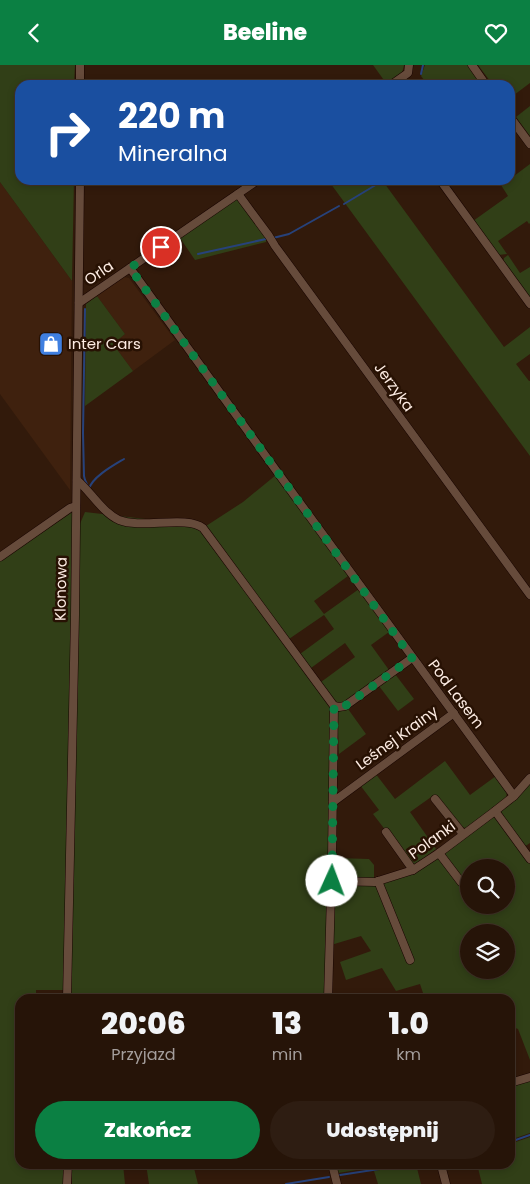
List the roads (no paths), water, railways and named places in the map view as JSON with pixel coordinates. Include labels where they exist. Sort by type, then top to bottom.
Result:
[{"type":"street","points":[[80,65],[80,80]]},
{"type":"street","points":[[398,80],[408,73],[409,65]]},
{"type":"street","points":[[472,65],[482,80]]},
{"type":"street","points":[[515,124],[530,145]]},
{"type":"street","name":"Klonowa","points":[[67,994],[77,480],[80,185]]},
{"type":"street","name":"Orla","points":[[79,303],[250,185]]},
{"type":"street","points":[[444,185],[530,304]]},
{"type":"street","name":"Jerzyka","points":[[238,193],[274,246],[530,595]]},
{"type":"street","name":"Pod Lasem","points":[[130,268],[514,796]]},
{"type":"street","points":[[77,480],[118,519],[136,523],[189,523],[201,526],[334,706],[332,881],[328,994]]},
{"type":"street","points":[[0,557],[70,508],[76,506]]},
{"type":"street","points":[[334,706],[345,706],[412,658]]},
{"type":"street","name":"Leśnej Krainy","points":[[333,802],[454,713]]},
{"type":"street","name":"Polanki","points":[[332,881],[375,882],[413,870],[495,811],[514,796],[530,778]]},
{"type":"street","points":[[435,799],[463,834]]},
{"type":"street","points":[[495,811],[530,859]]},
{"type":"street","points":[[386,832],[413,870]]},
{"type":"street","points":[[439,853],[460,881]]},
{"type":"street","points":[[378,881],[410,960]]},
{"type":"street","points":[[515,1082],[530,1077]]},
{"type":"street","points":[[68,1169],[68,1184]]},
{"type":"street","points":[[333,1169],[337,1184]]},
{"type":"street","points":[[443,1169],[446,1184]]},
{"type":"waterway","points":[[421,74],[423,65]]},
{"type":"waterway","points":[[344,204],[376,185]]},
{"type":"waterway","points":[[273,238],[289,234],[339,206]]},
{"type":"waterway","points":[[198,254],[266,239]]},
{"type":"waterway","points":[[85,309],[83,433],[84,476],[89,489],[94,480],[124,459]]},
{"type":"waterway","points":[[515,1140],[530,1135]]},
{"type":"waterway","points":[[340,1175],[379,1169]]},
{"type":"waterway","points":[[286,1184],[329,1177]]},
{"type":"place","name":"Inter Cars","points":[[51,344]]}]
